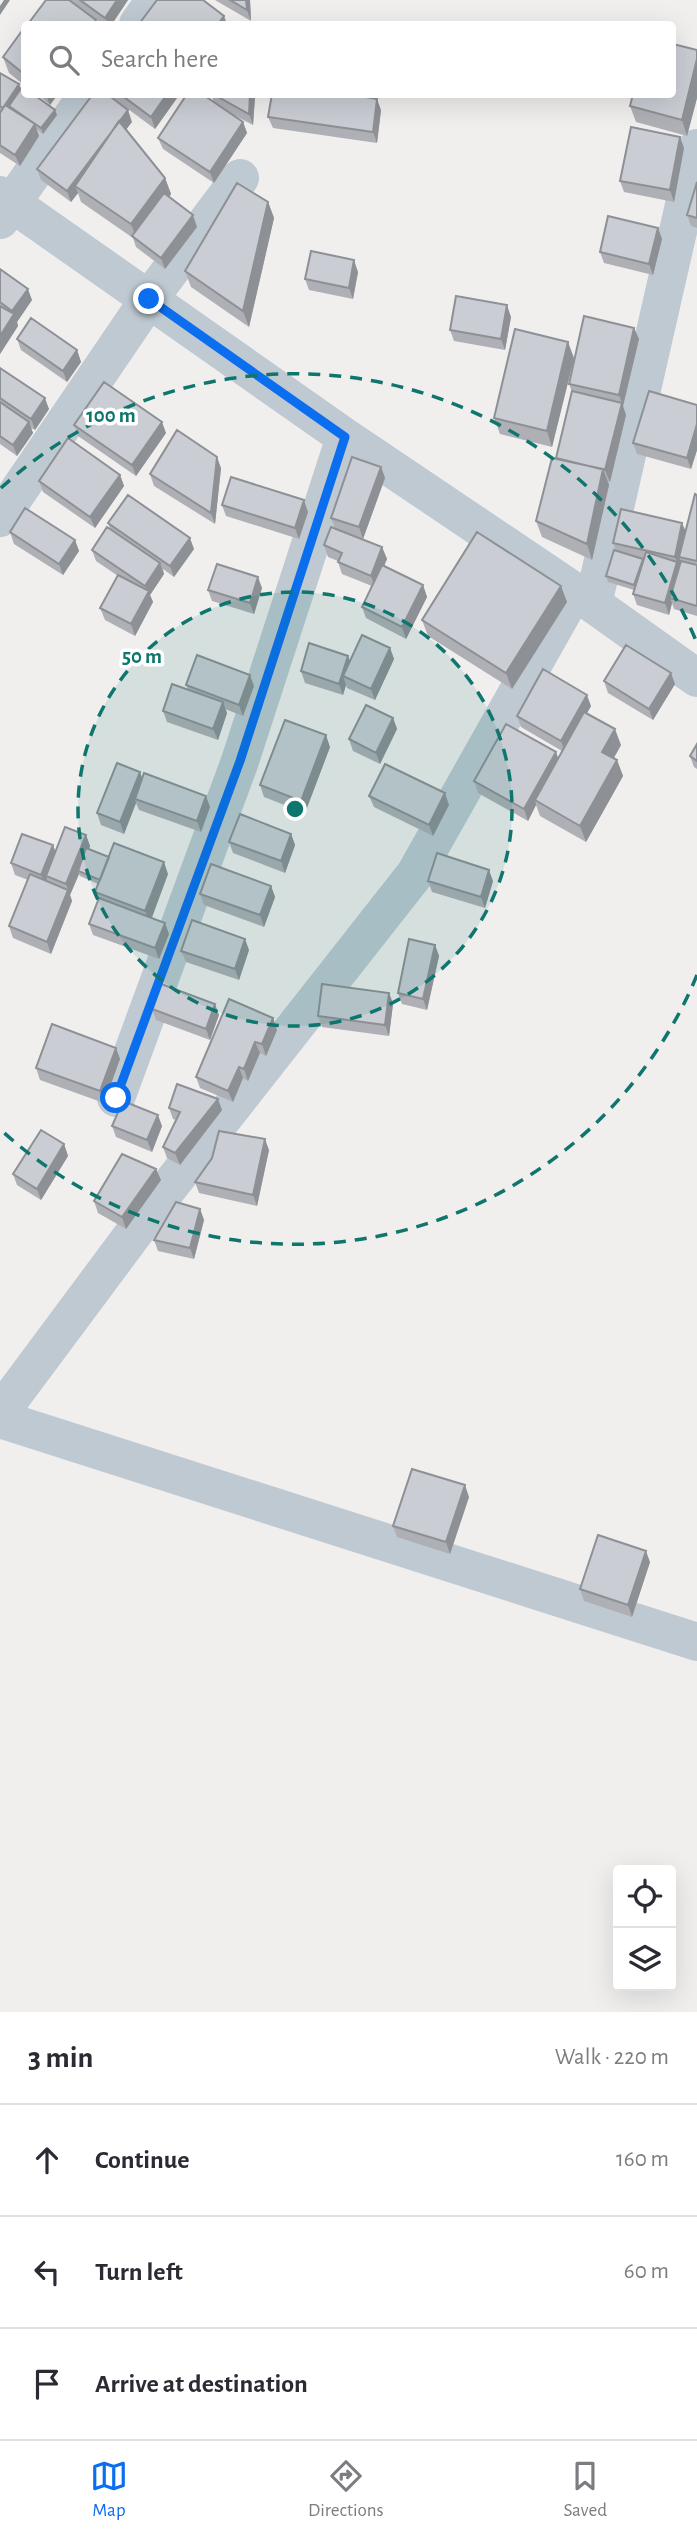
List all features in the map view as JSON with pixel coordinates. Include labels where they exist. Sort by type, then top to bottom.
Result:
[{"type":"street","points":[[140,21],[155,0]]},
{"type":"street","points":[[85,98],[4,206],[149,299],[697,678]]},
{"type":"street","points":[[0,1413],[154,1206],[415,874],[583,598],[697,148]]},
{"type":"street","points":[[0,518],[149,299],[240,178]]},
{"type":"street","points":[[116,1098],[240,761],[345,437]]},
{"type":"street","points":[[0,1419],[697,1642]]},
{"type":"building","points":[[46,0],[69,0],[96,20],[95,21],[30,21]]},
{"type":"building","points":[[80,0],[117,0],[105,18]]},
{"type":"building","points":[[157,0],[203,0],[224,16],[220,21],[141,21]]},
{"type":"building","points":[[230,0],[246,0],[247,10]]},
{"type":"building","points":[[21,32],[21,72],[3,57]]},
{"type":"building","points":[[676,45],[697,50],[682,120],[630,106],[632,98],[676,98]]},
{"type":"building","points":[[0,73],[19,84],[3,108],[0,106]]},
{"type":"building","points":[[21,88],[21,98],[38,98],[55,110],[41,128],[9,106]]},
{"type":"building","points":[[90,98],[112,98],[128,110],[67,191],[37,169]]},
{"type":"building","points":[[125,98],[164,98],[151,117]]},
{"type":"building","points":[[184,98],[208,98],[243,122],[210,172],[158,138]]},
{"type":"building","points":[[220,98],[250,98],[249,114]]},
{"type":"building","points":[[271,98],[377,99],[373,132],[268,117]]},
{"type":"building","points":[[5,105],[35,124],[15,155],[0,145],[0,113]]},
{"type":"building","points":[[119,121],[165,178],[131,224],[75,186]]},
{"type":"building","points":[[631,127],[680,137],[670,190],[620,181]]},
{"type":"building","points":[[697,182],[697,218],[687,215]]},
{"type":"building","points":[[237,183],[268,202],[243,311],[185,271]]},
{"type":"building","points":[[164,193],[193,215],[161,258],[132,236]]},
{"type":"building","points":[[608,216],[658,228],[649,264],[600,252]]},
{"type":"building","points":[[311,251],[354,260],[349,288],[305,279]]},
{"type":"building","points":[[0,269],[28,289],[12,311],[0,302]]},
{"type":"building","points":[[456,296],[507,305],[501,339],[450,330]]},
{"type":"building","points":[[0,306],[14,314],[0,336]]},
{"type":"building","points":[[584,316],[634,328],[619,395],[569,384]]},
{"type":"building","points":[[31,318],[77,350],[63,371],[17,339]]},
{"type":"building","points":[[515,329],[568,342],[547,431],[494,418]]},
{"type":"building","points":[[0,368],[45,398],[31,419],[0,398]]},
{"type":"building","points":[[104,382],[162,422],[132,465],[74,425]]},
{"type":"building","points":[[572,391],[622,403],[605,470],[556,458]]},
{"type":"building","points":[[649,391],[697,405],[697,424],[687,458],[633,443]]},
{"type":"building","points":[[0,402],[29,422],[13,445],[0,436]]},
{"type":"building","points":[[177,430],[217,457],[211,513],[150,474]]},
{"type":"building","points":[[68,438],[120,475],[90,517],[39,481]]},
{"type":"building","points":[[352,457],[381,467],[359,527],[331,518]]},
{"type":"building","points":[[552,458],[603,469],[587,544],[536,521]]},
{"type":"building","points":[[231,477],[304,500],[295,528],[222,505]]},
{"type":"building","points":[[695,494],[697,495],[697,561],[679,557]]},
{"type":"building","points":[[128,495],[190,538],[170,566],[108,523]]},
{"type":"building","points":[[25,508],[75,540],[59,564],[10,532]]},
{"type":"building","points":[[621,509],[682,523],[675,557],[613,543]]},
{"type":"building","points":[[107,527],[160,563],[145,586],[92,550]]},
{"type":"building","points":[[331,527],[382,547],[371,576],[338,562],[342,553],[324,545]]},
{"type":"building","points":[[477,532],[561,586],[506,673],[422,620]]},
{"type":"building","points":[[614,550],[643,559],[634,585],[606,576]]},
{"type":"building","points":[[646,552],[677,562],[665,603],[633,594]]},
{"type":"building","points":[[681,561],[697,565],[697,606],[670,598]]},
{"type":"building","points":[[217,564],[258,577],[250,603],[208,590]]},
{"type":"building","points":[[382,565],[423,585],[402,627],[362,607]]},
{"type":"building","points":[[118,575],[149,591],[131,624],[100,608]]},
{"type":"building","points":[[362,635],[390,648],[371,689],[343,676]]},
{"type":"building","points":[[309,643],[348,656],[339,684],[301,671]]},
{"type":"building","points":[[626,645],[671,673],[649,709],[604,681]]},
{"type":"building","points":[[197,655],[250,675],[239,705],[186,685]]},
{"type":"building","points":[[543,669],[587,695],[561,741],[517,716]]},
{"type":"building","points":[[172,684],[223,702],[213,729],[163,711]]},
{"type":"building","points":[[366,705],[393,718],[376,753],[349,739]]},
{"type":"building","points":[[584,712],[615,729],[602,752],[617,760],[580,826],[535,800]]},
{"type":"building","points":[[285,720],[326,735],[301,801],[260,785]]},
{"type":"building","points":[[506,724],[556,752],[524,809],[474,781]]},
{"type":"building","points":[[697,744],[697,761],[690,756]]},
{"type":"building","points":[[117,763],[140,772],[120,822],[97,813]]},
{"type":"building","points":[[385,764],[445,793],[429,825],[369,796]]},
{"type":"building","points":[[144,773],[206,796],[197,821],[135,799]]},
{"type":"building","points":[[240,814],[291,834],[281,861],[229,842]]},
{"type":"building","points":[[65,827],[86,835],[66,884],[46,876]]},
{"type":"building","points":[[22,834],[53,845],[41,875],[11,863]]},
{"type":"building","points":[[114,843],[164,862],[145,911],[95,892]]},
{"type":"building","points":[[86,848],[109,857],[100,880],[78,871]]},
{"type":"building","points":[[437,853],[489,870],[481,897],[428,881]]},
{"type":"building","points":[[211,864],[271,886],[260,915],[200,894]]},
{"type":"building","points":[[30,874],[68,890],[47,942],[9,926]]},
{"type":"building","points":[[99,898],[165,923],[155,948],[89,924]]},
{"type":"building","points":[[192,920],[245,939],[235,969],[181,951]]},
{"type":"building","points":[[409,939],[435,945],[423,999],[398,993]]},
{"type":"building","points":[[161,984],[215,1004],[206,1029],[152,1009]]},
{"type":"building","points":[[322,984],[389,993],[385,1025],[318,1016]]},
{"type":"building","points":[[229,999],[273,1018],[262,1044],[255,1042],[244,1069],[239,1067],[228,1091],[196,1077]]},
{"type":"building","points":[[52,1024],[116,1048],[100,1091],[36,1068]]},
{"type":"building","points":[[177,1084],[218,1099],[175,1153],[163,1147],[180,1112],[169,1108]]},
{"type":"building","points":[[123,1101],[158,1115],[147,1140],[112,1126]]},
{"type":"building","points":[[41,1130],[64,1144],[37,1189],[13,1174]]},
{"type":"building","points":[[219,1131],[265,1139],[253,1195],[195,1182],[212,1158]]},
{"type":"building","points":[[122,1154],[156,1169],[122,1217],[94,1201]]},
{"type":"building","points":[[176,1202],[200,1209],[190,1248],[154,1240]]},
{"type":"building","points":[[412,1469],[465,1485],[446,1542],[393,1526]]},
{"type":"building","points":[[598,1535],[646,1551],[628,1605],[580,1589]]},
{"type":"route","points":[[116,1098],[240,761],[345,437],[149,299]]}]
